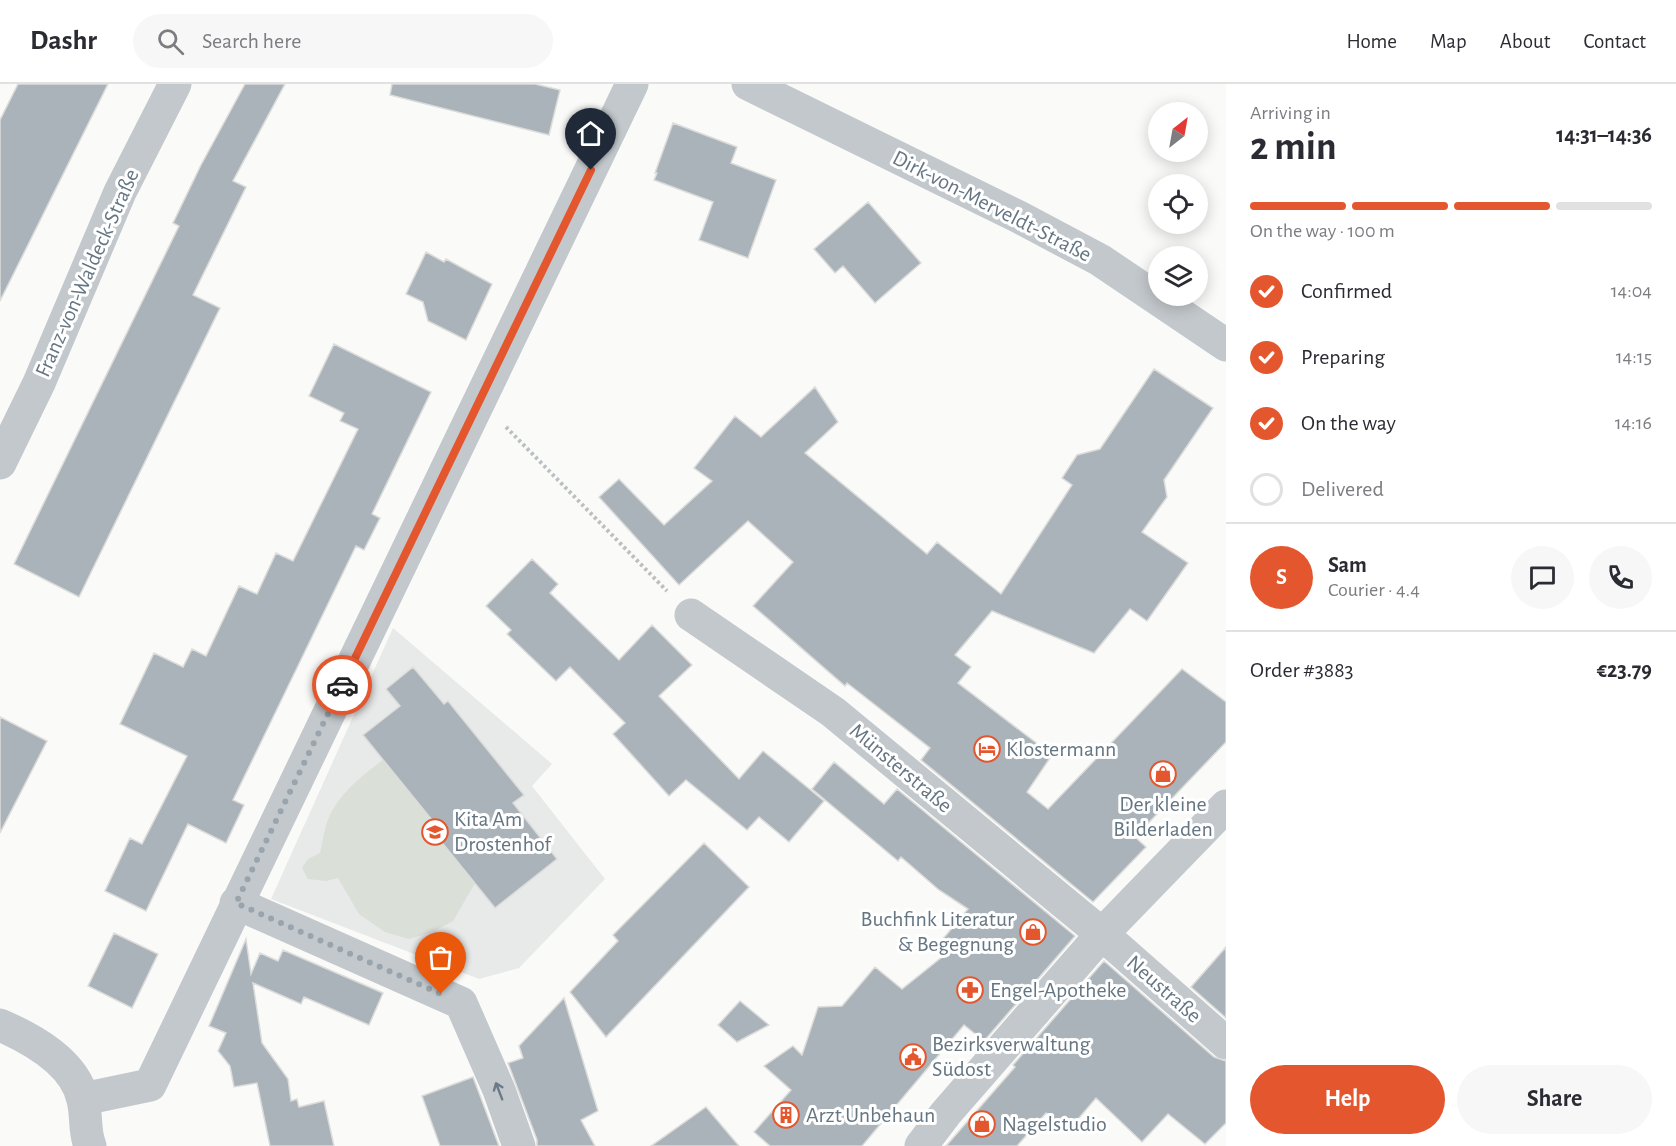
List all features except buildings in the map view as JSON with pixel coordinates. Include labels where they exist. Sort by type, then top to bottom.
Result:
[{"type":"street","name":"Franz-von-Waldeck-Straße","points":[[0,463],[39,383],[120,192],[175,84]]},
{"type":"street","points":[[83,1099],[150,1085],[632,84]]},
{"type":"street","name":"Dirk-von-Merveldt-Straße","points":[[748,84],[1019,217],[1100,260],[1226,345]]},
{"type":"street","name":"Münsterstraße","points":[[691,615],[833,712],[1102,934]]},
{"type":"street","points":[[921,1146],[946,1113],[1102,934],[1226,806]]},
{"type":"street","points":[[236,903],[461,1003],[499,1090],[519,1146]]},
{"type":"street","name":"Neustraße","points":[[1102,934],[1226,1043]]},
{"type":"street","points":[[0,1024],[31,1039],[70,1071],[83,1099],[86,1136],[90,1146]]},
{"type":"path","points":[[477,406],[500,422],[691,615]]},
{"type":"shaded area","name":"Kita Am Drostenhof","points":[[393,628],[552,764],[532,786],[605,879],[519,968],[479,979],[271,899]]},
{"type":"shaded area","points":[[383,760],[440,830],[435,835],[475,883],[453,921],[432,932],[409,939],[385,932],[359,914],[338,878],[326,881],[308,879],[302,868],[308,859],[320,853],[328,821],[342,796]]},
{"type":"way so far","points":[[342,685],[236,903],[441,994]]},
{"type":"place","name":"Klostermann","points":[[987,749]]},
{"type":"place","name":"Der kleine Bilderladen","points":[[1163,774]]},
{"type":"place","name":"Kita Am Drostenhof","points":[[435,832]]},
{"type":"place","name":"Buchfink Literatur & Begegnung","points":[[1033,932]]},
{"type":"place","name":"Engel-Apotheke","points":[[970,990]]},
{"type":"place","name":"Bezirksverwaltung Südost","points":[[913,1057]]},
{"type":"place","name":"Arzt Unbehaun","points":[[786,1115]]},
{"type":"place","name":"Nagelstudio","points":[[982,1124]]},
{"type":"route","points":[[342,685],[591,170]]}]
